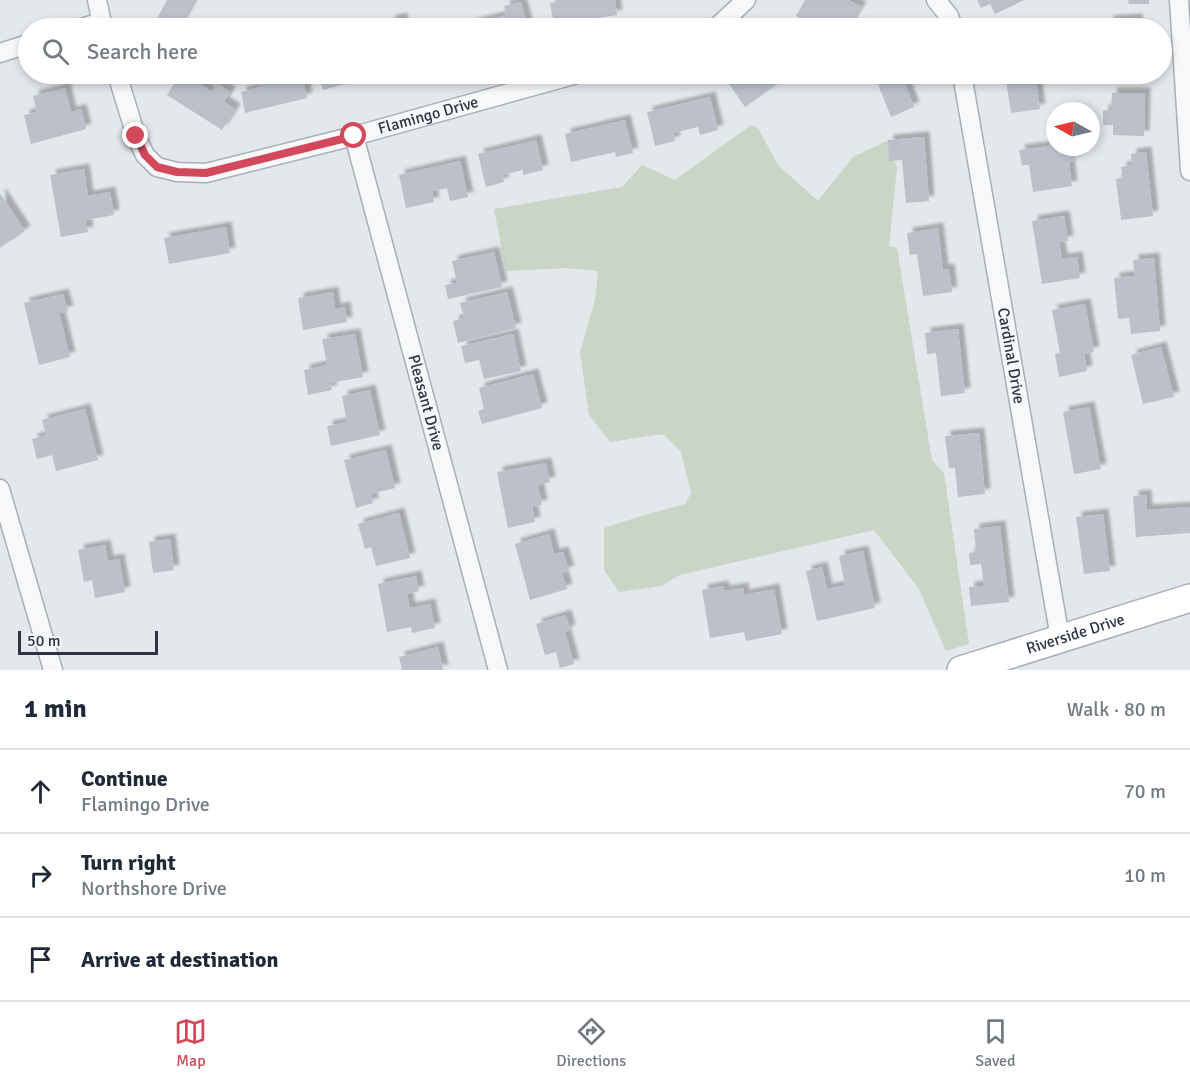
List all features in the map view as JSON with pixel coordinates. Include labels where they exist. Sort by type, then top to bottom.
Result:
[{"type":"street","points":[[97,0],[100,18]]},
{"type":"street","points":[[727,18],[746,0]]},
{"type":"street","points":[[936,0],[950,18]]},
{"type":"street","points":[[1179,0],[1190,171]]},
{"type":"street","points":[[0,53],[18,47]]},
{"type":"street","name":"Flamingo Drive","points":[[120,84],[136,136],[145,155],[157,167],[177,172],[206,173],[354,136],[541,84]]},
{"type":"street","name":"Cardinal Drive","points":[[964,84],[1060,638]]},
{"type":"street","name":"Pleasant Drive","points":[[354,136],[498,670]]},
{"type":"street","points":[[0,489],[53,670]]},
{"type":"street","name":"Riverside Drive","points":[[961,670],[1190,598]]},
{"type":"green space","points":[[751,125],[758,128],[778,165],[818,201],[853,157],[889,140],[897,168],[889,246],[897,248],[932,460],[944,473],[969,644],[946,651],[919,589],[874,530],[680,575],[661,586],[619,592],[604,570],[604,528],[685,504],[691,493],[681,452],[663,434],[610,442],[589,415],[580,352],[595,300],[598,271],[566,268],[506,271],[494,209],[622,187],[642,165],[675,180]]},
{"type":"building","points":[[167,0],[194,0],[184,18],[157,18]]},
{"type":"building","points":[[556,0],[615,0],[617,15],[598,18],[553,18],[550,3]]},
{"type":"building","points":[[805,0],[848,0],[861,7],[854,18],[800,18],[796,16]]},
{"type":"building","points":[[977,0],[1024,0],[995,14],[990,4],[981,8]]},
{"type":"building","points":[[1128,0],[1149,0],[1149,4],[1129,4]]},
{"type":"building","points":[[521,2],[525,18],[495,18],[506,15],[504,6]]},
{"type":"building","points":[[174,84],[200,84],[212,92],[218,84],[230,92],[224,102],[235,109],[222,130],[167,95]]},
{"type":"building","points":[[258,84],[304,84],[307,98],[245,113],[241,92],[260,87]]},
{"type":"building","points":[[321,84],[345,84],[323,90]]},
{"type":"building","points":[[729,84],[777,84],[745,107]]},
{"type":"building","points":[[878,84],[905,84],[914,107],[891,117]]},
{"type":"building","points":[[1007,84],[1036,84],[1040,109],[1011,113]]},
{"type":"building","points":[[65,88],[71,112],[81,109],[86,129],[31,144],[24,115],[37,112],[33,96]]},
{"type":"building","points":[[1112,93],[1145,93],[1144,136],[1113,135],[1113,125],[1103,125],[1103,110],[1111,110]]},
{"type":"building","points":[[710,97],[718,130],[700,135],[698,127],[673,133],[675,141],[655,146],[647,112]]},
{"type":"building","points":[[625,120],[633,153],[616,157],[615,152],[571,162],[565,134]]},
{"type":"building","points":[[924,137],[929,201],[906,203],[902,160],[889,161],[888,140]]},
{"type":"building","points":[[536,140],[543,170],[523,175],[523,170],[502,175],[504,182],[486,187],[478,154]]},
{"type":"building","points":[[1046,147],[1046,156],[1075,156],[1076,161],[1069,162],[1072,186],[1033,192],[1029,165],[1022,165],[1019,150]]},
{"type":"building","points":[[1146,152],[1153,216],[1121,220],[1116,179],[1123,178],[1121,167],[1132,165],[1131,154]]},
{"type":"building","points":[[460,161],[468,197],[450,201],[447,188],[432,191],[434,202],[406,208],[399,175]]},
{"type":"building","points":[[84,169],[88,196],[110,192],[114,215],[86,220],[88,232],[61,237],[50,175]]},
{"type":"building","points":[[0,193],[25,231],[0,248]]},
{"type":"building","points":[[1064,216],[1068,241],[1059,242],[1062,259],[1077,257],[1080,278],[1042,284],[1032,221]]},
{"type":"building","points":[[226,227],[230,253],[169,264],[164,238]]},
{"type":"building","points":[[938,228],[943,270],[949,269],[952,292],[923,296],[917,254],[910,255],[907,233]]},
{"type":"building","points":[[494,252],[502,287],[448,299],[445,285],[457,283],[452,261]]},
{"type":"building","points":[[1154,258],[1160,331],[1131,334],[1129,318],[1118,319],[1114,278],[1135,276],[1133,260]]},
{"type":"building","points":[[333,292],[335,309],[345,307],[347,322],[303,330],[298,298]]},
{"type":"building","points":[[507,292],[516,328],[458,343],[453,321],[464,318],[460,303]]},
{"type":"building","points":[[63,294],[68,311],[59,313],[70,357],[39,365],[24,303]]},
{"type":"building","points":[[1085,304],[1094,352],[1084,354],[1087,371],[1059,377],[1055,354],[1060,353],[1052,310]]},
{"type":"building","points":[[958,329],[965,393],[941,396],[936,353],[927,354],[925,333]]},
{"type":"building","points":[[355,334],[363,377],[330,383],[332,390],[308,395],[304,370],[327,365],[322,339]]},
{"type":"building","points":[[513,334],[521,371],[484,379],[479,360],[465,363],[461,346]]},
{"type":"building","points":[[1161,347],[1174,397],[1143,404],[1131,355]]},
{"type":"building","points":[[533,374],[542,408],[482,424],[478,411],[484,409],[479,388]]},
{"type":"building","points":[[370,390],[380,435],[331,446],[327,426],[347,422],[342,396]]},
{"type":"building","points":[[1089,407],[1101,469],[1074,474],[1063,412]]},
{"type":"building","points":[[85,409],[98,460],[56,471],[52,455],[37,459],[32,439],[46,435],[42,420]]},
{"type":"building","points":[[979,433],[985,494],[958,497],[955,468],[949,468],[945,436]]},
{"type":"building","points":[[386,450],[395,488],[371,494],[373,503],[356,508],[344,460]]},
{"type":"building","points":[[546,463],[550,482],[538,485],[542,505],[532,507],[535,522],[508,528],[497,472]]},
{"type":"building","points":[[1146,495],[1147,510],[1190,507],[1190,533],[1136,537],[1133,496]]},
{"type":"building","points":[[399,513],[410,558],[376,566],[371,547],[365,549],[358,524]]},
{"type":"building","points":[[1103,514],[1110,571],[1084,574],[1076,517]]},
{"type":"building","points":[[1000,526],[1009,602],[971,606],[969,587],[984,586],[981,564],[970,565],[969,553],[976,552],[974,529]]},
{"type":"building","points":[[549,534],[554,554],[563,552],[569,571],[562,573],[567,589],[530,600],[515,544]]},
{"type":"building","points":[[170,539],[174,570],[153,573],[149,542]]},
{"type":"building","points":[[105,545],[108,561],[119,559],[125,592],[95,598],[92,580],[84,582],[78,550]]},
{"type":"building","points":[[863,551],[875,608],[817,621],[806,571],[822,567],[827,589],[845,585],[839,556]]},
{"type":"building","points":[[416,576],[419,591],[407,594],[410,608],[430,604],[435,628],[412,633],[411,627],[387,632],[378,584]]},
{"type":"building","points":[[723,586],[724,591],[743,588],[744,595],[774,589],[782,634],[746,641],[744,632],[710,638],[702,590]]},
{"type":"building","points":[[566,615],[570,630],[565,632],[574,664],[560,668],[556,652],[545,655],[536,624]]},
{"type":"building","points":[[438,647],[443,670],[402,670],[399,657]]},
{"type":"route","points":[[136,136],[145,155],[157,167],[177,172],[206,173],[354,136]]}]
